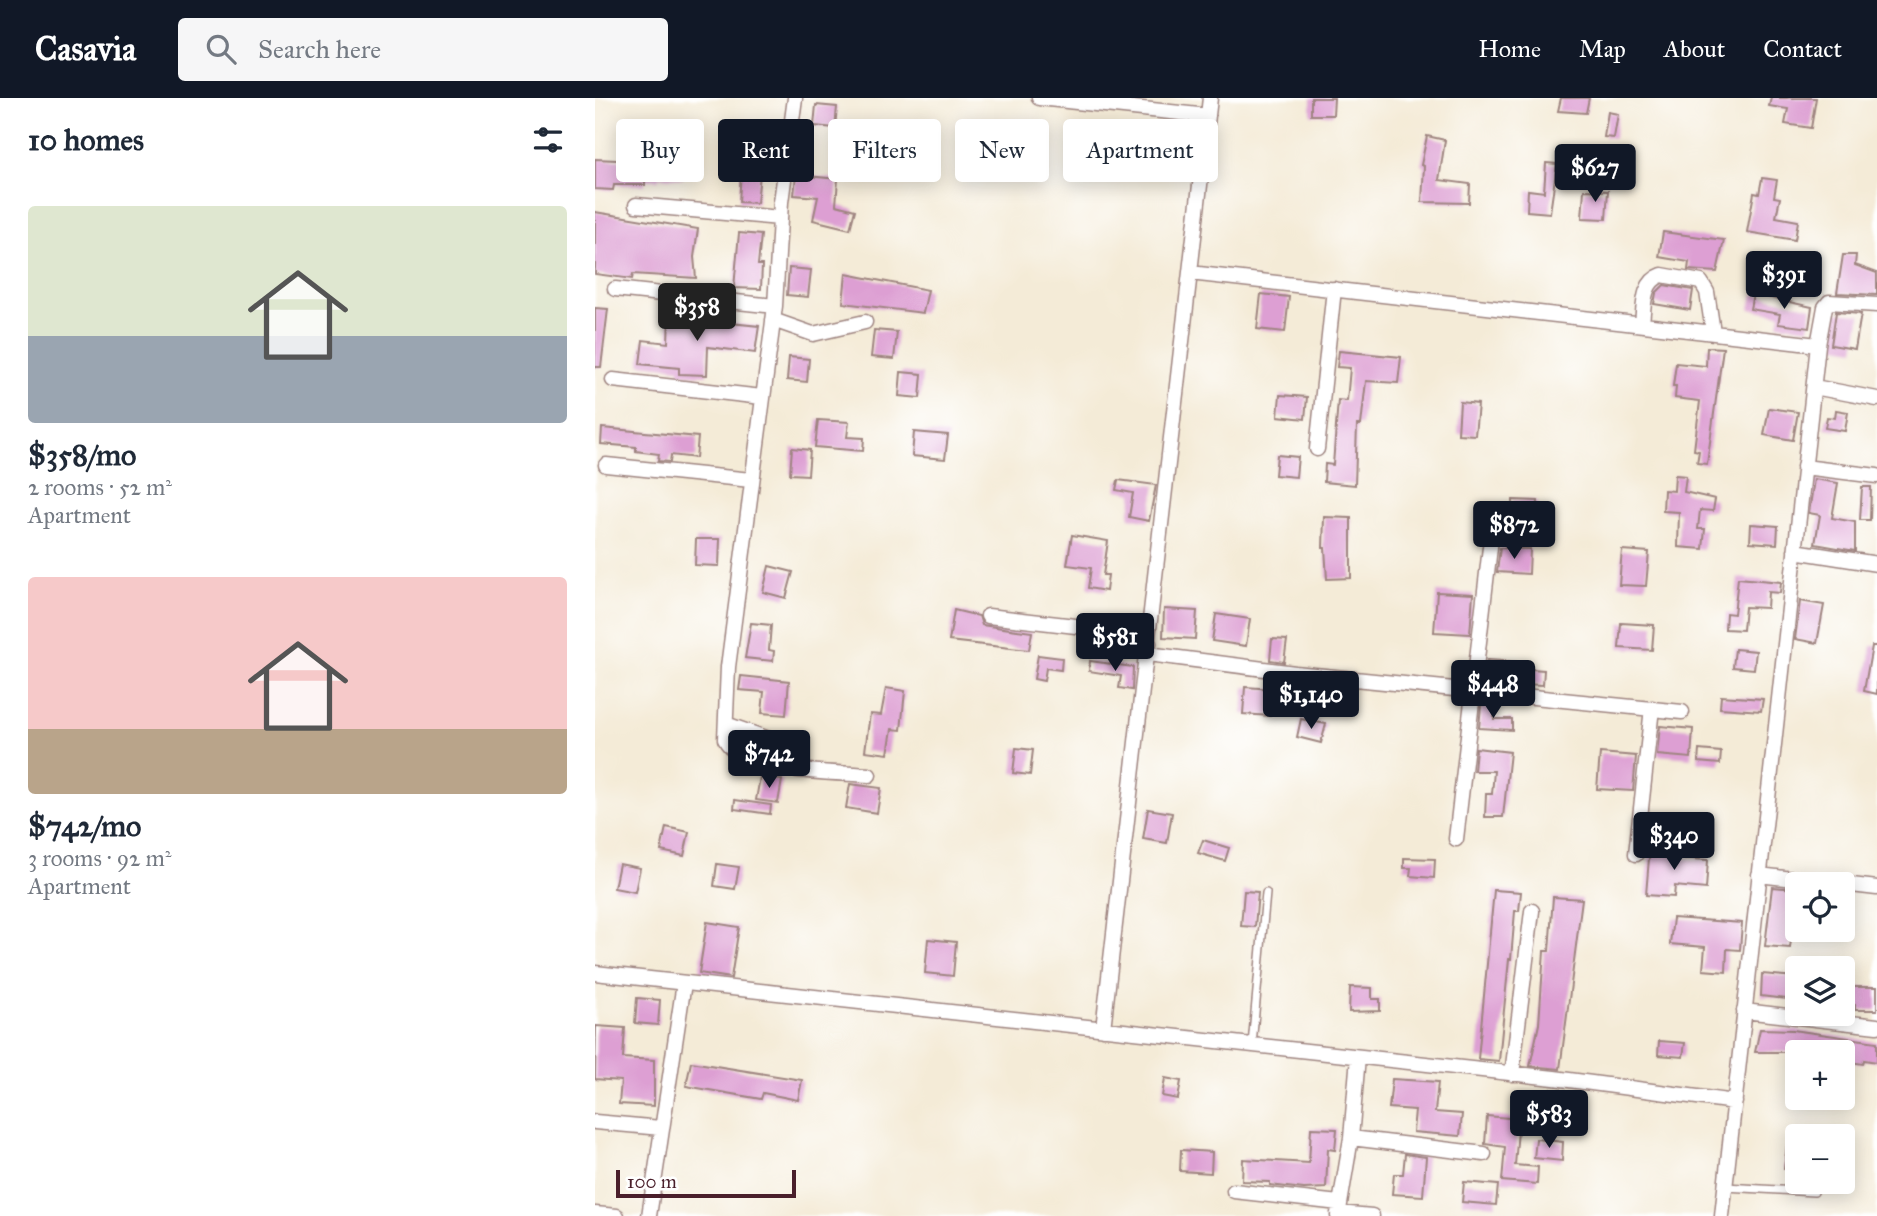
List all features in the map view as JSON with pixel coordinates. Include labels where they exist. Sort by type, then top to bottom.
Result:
[{"type":"street","points":[[795,98],[780,219],[774,313],[728,667],[725,740],[737,753],[753,761],[869,775]]},
{"type":"street","points":[[1039,98],[1208,116]]},
{"type":"street","points":[[1103,1029],[1149,648],[1210,98]]},
{"type":"street","points":[[636,205],[780,219]]},
{"type":"street","points":[[1191,273],[1818,345]]},
{"type":"street","points":[[1642,324],[1645,295],[1650,282],[1662,275],[1701,282],[1707,292],[1713,332]]},
{"type":"street","points":[[615,289],[774,313],[813,334],[865,322]]},
{"type":"street","points":[[1317,449],[1334,289]]},
{"type":"street","points":[[1722,1216],[1818,345],[1825,307],[1829,302],[1877,305]]},
{"type":"street","points":[[613,380],[762,397]]},
{"type":"street","points":[[1814,387],[1877,399]]},
{"type":"street","points":[[606,465],[751,480]]},
{"type":"street","points":[[1804,467],[1877,476]]},
{"type":"street","points":[[1456,839],[1492,530]]},
{"type":"street","points":[[1795,551],[1877,564]]},
{"type":"street","points":[[988,616],[1119,631],[1149,648],[1295,673],[1682,712]]},
{"type":"street","points":[[1636,854],[1652,708]]},
{"type":"street","points":[[726,724],[780,743],[785,749],[783,766]]},
{"type":"street","points":[[1759,875],[1785,878]]},
{"type":"street","points":[[1855,885],[1877,888]]},
{"type":"street","points":[[1512,1074],[1532,911]]},
{"type":"street","points":[[595,973],[1512,1074],[1735,1102]]},
{"type":"street","points":[[649,1216],[684,983]]},
{"type":"street","points":[[1744,1011],[1877,1026]]},
{"type":"street","points":[[1338,1211],[1351,1138],[1358,1057]]},
{"type":"street","points":[[595,1122],[661,1128]]},
{"type":"street","points":[[1351,1138],[1485,1154]]},
{"type":"street","points":[[1234,1191],[1371,1216]]},
{"type":"street","points":[[595,1214],[617,1216]]},
{"type":"lane","points":[[1252,1045],[1266,893]]},
{"type":"lane","points":[[1725,1187],[1785,1190]]},
{"type":"building","points":[[1311,98],[1334,98],[1333,115],[1311,115]]},
{"type":"building","points":[[1561,98],[1589,98],[1586,113],[1558,111]]},
{"type":"building","points":[[1771,98],[1816,98],[1811,128],[1785,124],[1788,109],[1769,106]]},
{"type":"building","points":[[816,105],[837,107],[836,119],[828,119],[828,127],[814,126]]},
{"type":"building","points":[[1608,112],[1618,114],[1614,138],[1604,137]]},
{"type":"building","points":[[1427,136],[1445,140],[1439,180],[1470,184],[1469,203],[1422,202],[1424,166],[1421,165]]},
{"type":"building","points":[[595,159],[616,160],[616,182],[645,182],[645,185],[614,185],[613,190],[595,189]]},
{"type":"building","points":[[1546,163],[1557,164],[1550,213],[1527,211],[1528,190],[1544,192]]},
{"type":"building","points":[[814,177],[828,178],[828,182],[838,182],[836,205],[855,210],[850,229],[813,220],[818,197],[794,195],[795,182],[814,182]]},
{"type":"building","points":[[1762,178],[1777,180],[1774,197],[1780,198],[1776,217],[1798,221],[1795,240],[1747,232],[1754,193],[1759,194]]},
{"type":"building","points":[[740,182],[759,182],[757,203],[739,202]]},
{"type":"building","points":[[1584,190],[1608,191],[1606,219],[1582,218]]},
{"type":"building","points":[[595,212],[698,229],[694,257],[696,278],[633,274],[632,279],[595,274]]},
{"type":"building","points":[[1663,232],[1724,240],[1717,272],[1688,270],[1689,262],[1659,257]]},
{"type":"building","points":[[739,233],[761,235],[758,265],[762,265],[761,289],[734,288]]},
{"type":"building","points":[[1843,255],[1856,255],[1855,265],[1877,273],[1877,295],[1837,293]]},
{"type":"building","points":[[789,268],[811,270],[808,297],[787,295]]},
{"type":"building","points":[[846,274],[928,290],[923,313],[843,303]]},
{"type":"building","points":[[1664,285],[1693,290],[1690,310],[1654,304],[1656,293]]},
{"type":"building","points":[[1261,294],[1289,297],[1285,332],[1257,329]]},
{"type":"building","points":[[1753,294],[1812,307],[1809,328],[1778,324],[1780,314],[1750,309]]},
{"type":"building","points":[[595,308],[608,309],[601,367],[595,367]]},
{"type":"building","points":[[1836,312],[1861,314],[1855,349],[1831,345]]},
{"type":"building","points":[[669,316],[721,319],[721,322],[759,326],[755,353],[708,347],[707,375],[679,374],[679,368],[640,364],[643,340],[668,343]]},
{"type":"building","points":[[874,330],[897,332],[894,359],[871,357]]},
{"type":"building","points":[[1707,347],[1723,348],[1707,464],[1697,463],[1699,451],[1694,450],[1700,401],[1675,398],[1676,386],[1673,386],[1676,363],[1706,366]]},
{"type":"building","points":[[1339,351],[1401,357],[1398,383],[1366,381],[1361,425],[1357,425],[1355,485],[1324,482],[1325,464],[1333,465],[1338,400],[1347,401],[1350,368],[1337,367]]},
{"type":"building","points":[[789,357],[809,359],[807,382],[787,380]]},
{"type":"building","points":[[901,372],[922,374],[920,398],[899,396]]},
{"type":"building","points":[[1280,395],[1307,397],[1305,419],[1278,416]]},
{"type":"building","points":[[1460,402],[1478,404],[1475,435],[1458,434]]},
{"type":"building","points":[[1769,408],[1798,412],[1793,440],[1764,435]]},
{"type":"building","points":[[1836,410],[1848,412],[1845,431],[1825,428],[1827,417],[1835,418]]},
{"type":"building","points":[[818,420],[849,422],[847,437],[864,438],[863,451],[815,447]]},
{"type":"building","points":[[602,428],[698,437],[696,458],[671,455],[670,462],[658,461],[659,454],[636,451],[636,447],[601,444]]},
{"type":"building","points":[[914,432],[948,435],[945,459],[912,456]]},
{"type":"building","points":[[792,448],[810,450],[808,475],[790,474]]},
{"type":"building","points":[[1277,455],[1298,457],[1296,477],[1275,475]]},
{"type":"building","points":[[1675,475],[1686,476],[1684,492],[1715,499],[1713,511],[1700,510],[1698,529],[1705,529],[1703,549],[1678,547],[1679,512],[1663,511],[1664,490],[1674,491]]},
{"type":"building","points":[[1814,479],[1838,483],[1832,518],[1855,522],[1855,551],[1815,544],[1820,515],[1809,513]]},
{"type":"building","points":[[1118,480],[1156,485],[1149,521],[1129,517],[1133,493],[1116,490]]},
{"type":"building","points":[[1862,487],[1871,487],[1870,520],[1860,520]]},
{"type":"building","points":[[1513,500],[1538,501],[1537,529],[1512,528]]},
{"type":"building","points":[[1324,517],[1351,518],[1351,578],[1327,579],[1323,548]]},
{"type":"building","points":[[1751,524],[1778,526],[1777,544],[1750,542]]},
{"type":"building","points":[[1072,535],[1108,541],[1103,575],[1108,575],[1106,591],[1088,588],[1091,568],[1067,565]]},
{"type":"building","points":[[696,539],[720,539],[719,566],[695,565]]},
{"type":"building","points":[[1500,548],[1530,549],[1529,574],[1497,572]]},
{"type":"building","points":[[1622,550],[1649,552],[1646,586],[1619,585]]},
{"type":"building","points":[[769,566],[793,572],[786,598],[763,592]]},
{"type":"building","points":[[1738,578],[1781,582],[1780,593],[1768,592],[1767,608],[1745,607],[1743,630],[1725,629],[1726,613],[1734,614]]},
{"type":"building","points":[[1437,592],[1473,594],[1470,634],[1434,632]]},
{"type":"building","points":[[1800,601],[1824,605],[1817,643],[1795,639]]},
{"type":"building","points":[[1164,609],[1197,611],[1195,639],[1163,637]]},
{"type":"building","points":[[954,610],[979,616],[982,625],[1032,632],[1029,650],[949,641]]},
{"type":"building","points":[[1216,614],[1250,619],[1246,646],[1212,641]]},
{"type":"building","points":[[751,623],[771,625],[769,650],[774,651],[773,661],[745,658]]},
{"type":"building","points":[[1621,623],[1654,625],[1652,650],[1619,648]]},
{"type":"building","points":[[1272,639],[1287,640],[1284,662],[1270,660]]},
{"type":"building","points":[[1872,646],[1877,646],[1877,694],[1864,691]]},
{"type":"building","points":[[1735,649],[1756,651],[1754,669],[1733,667]]},
{"type":"building","points":[[1038,655],[1062,658],[1061,670],[1046,668],[1044,681],[1034,679]]},
{"type":"building","points":[[1487,660],[1518,662],[1518,668],[1544,670],[1543,685],[1484,682]]},
{"type":"building","points":[[1090,661],[1133,667],[1132,690],[1119,688],[1121,676],[1089,671]]},
{"type":"building","points":[[741,676],[789,681],[786,715],[762,713],[764,692],[739,690]]},
{"type":"building","points":[[1245,687],[1273,689],[1270,716],[1243,714]]},
{"type":"building","points":[[886,688],[905,691],[901,730],[892,729],[888,754],[865,751],[870,714],[881,715]]},
{"type":"building","points":[[1721,696],[1763,699],[1761,711],[1720,708]]},
{"type":"building","points":[[1481,705],[1495,705],[1494,719],[1512,719],[1512,730],[1479,728]]},
{"type":"building","points":[[1301,719],[1326,724],[1321,743],[1297,737]]},
{"type":"building","points":[[1660,726],[1693,729],[1691,758],[1657,755]]},
{"type":"building","points":[[1016,748],[1033,750],[1030,775],[1013,773]]},
{"type":"building","points":[[1476,748],[1510,752],[1503,817],[1485,817],[1486,794],[1492,794],[1494,771],[1474,771]]},
{"type":"building","points":[[1699,750],[1721,752],[1720,764],[1698,762]]},
{"type":"building","points":[[1600,753],[1636,756],[1633,791],[1597,789]]},
{"type":"building","points":[[760,777],[782,780],[778,803],[756,800]]},
{"type":"building","points":[[850,784],[881,788],[877,813],[846,808]]},
{"type":"building","points":[[735,800],[771,805],[770,814],[734,809]]},
{"type":"building","points":[[1148,809],[1172,813],[1167,843],[1143,839]]},
{"type":"building","points":[[666,827],[689,832],[684,856],[661,851]]},
{"type":"building","points":[[1203,840],[1229,848],[1225,861],[1198,853]]},
{"type":"building","points":[[1650,846],[1677,848],[1676,858],[1708,860],[1706,889],[1675,886],[1674,897],[1646,895]]},
{"type":"building","points":[[1404,858],[1435,859],[1434,878],[1410,876],[1411,868],[1404,868]]},
{"type":"building","points":[[619,864],[640,868],[635,892],[614,888]]},
{"type":"building","points":[[717,864],[739,867],[735,889],[714,886]]},
{"type":"building","points":[[1772,887],[1785,888],[1785,942],[1791,942],[1790,948],[1765,946]]},
{"type":"building","points":[[1494,890],[1521,892],[1519,911],[1515,911],[1499,1061],[1478,1059]]},
{"type":"building","points":[[1244,891],[1258,892],[1255,927],[1241,926]]},
{"type":"building","points":[[1553,897],[1582,899],[1560,1069],[1530,1066],[1539,1024],[1544,951],[1549,951]]},
{"type":"building","points":[[1673,918],[1742,923],[1740,950],[1727,949],[1726,972],[1703,970],[1705,947],[1670,944]]},
{"type":"building","points":[[707,922],[739,927],[731,978],[699,973]]},
{"type":"building","points":[[928,939],[956,942],[953,976],[925,973]]},
{"type":"building","points":[[1762,974],[1785,976],[1785,999],[1761,996]]},
{"type":"building","points":[[1350,987],[1372,988],[1372,999],[1380,999],[1380,1011],[1349,1012]]},
{"type":"building","points":[[1855,987],[1877,987],[1877,1010],[1855,1010]]},
{"type":"building","points":[[637,998],[660,1000],[658,1025],[635,1023]]},
{"type":"building","points":[[596,1026],[625,1028],[623,1058],[654,1060],[654,1106],[619,1104],[621,1081],[595,1079]]},
{"type":"building","points":[[1760,1029],[1793,1030],[1877,1042],[1877,1062],[1864,1060],[1863,1064],[1855,1063],[1855,1040],[1785,1040],[1785,1052],[1755,1052]]},
{"type":"building","points":[[1659,1041],[1685,1043],[1683,1057],[1658,1055]]},
{"type":"building","points":[[691,1062],[802,1080],[798,1100],[763,1093],[761,1099],[686,1086]]},
{"type":"building","points":[[1165,1078],[1181,1081],[1178,1099],[1162,1096]]},
{"type":"building","points":[[1392,1079],[1438,1082],[1435,1112],[1462,1114],[1460,1136],[1413,1132],[1415,1110],[1389,1108]]},
{"type":"building","points":[[1487,1116],[1519,1119],[1515,1165],[1538,1167],[1537,1184],[1502,1181],[1505,1147],[1485,1144]]},
{"type":"building","points":[[1311,1128],[1337,1129],[1335,1150],[1328,1149],[1326,1188],[1304,1189],[1270,1185],[1270,1182],[1242,1181],[1243,1159],[1309,1163]]},
{"type":"building","points":[[1536,1139],[1563,1142],[1562,1161],[1534,1158]]},
{"type":"building","points":[[1181,1150],[1212,1152],[1211,1173],[1180,1171]]},
{"type":"building","points":[[1405,1154],[1426,1157],[1423,1196],[1392,1194],[1394,1174],[1403,1174]]},
{"type":"building","points":[[1464,1182],[1498,1185],[1496,1205],[1462,1202]]}]
